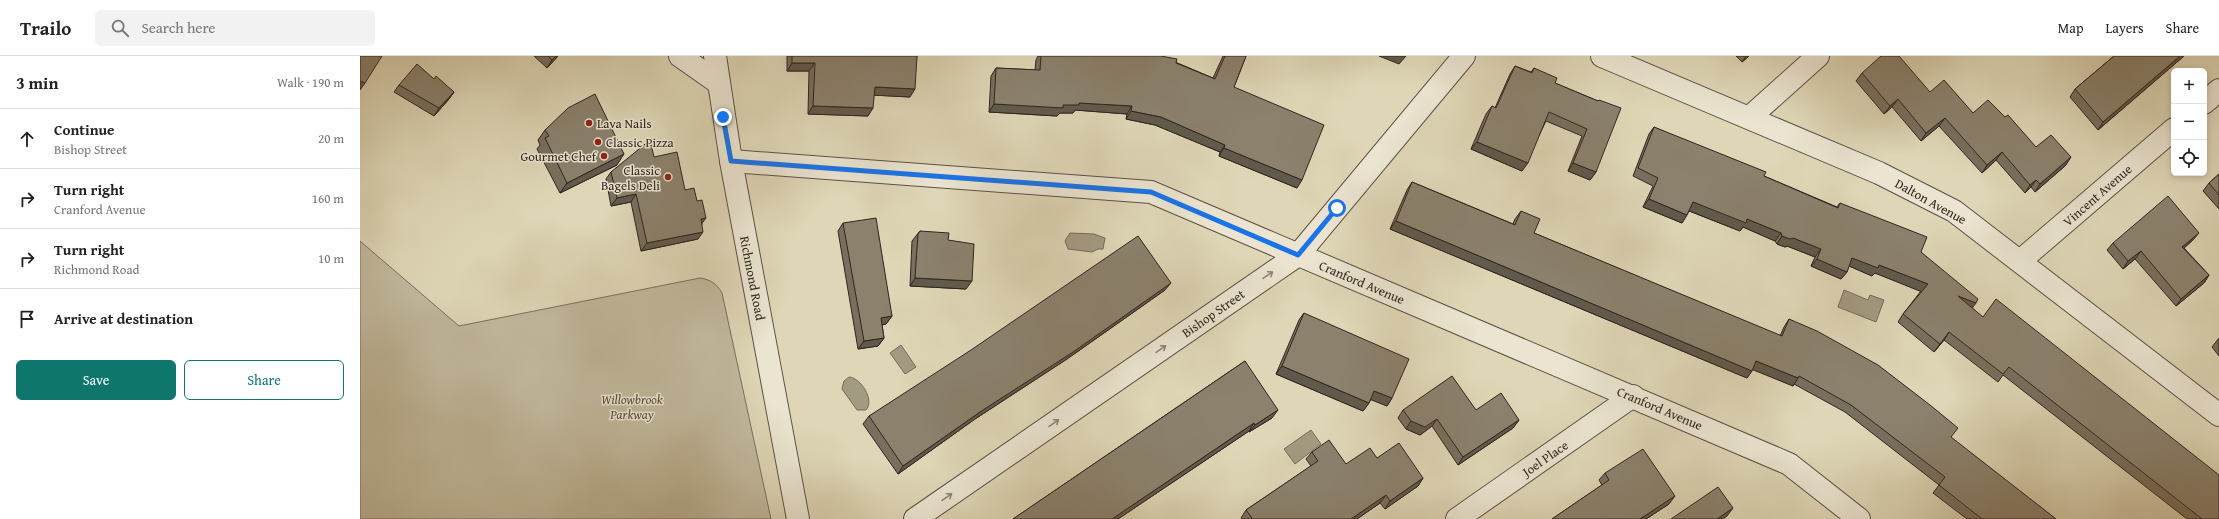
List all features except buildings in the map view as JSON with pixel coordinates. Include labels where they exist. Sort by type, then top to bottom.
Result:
[{"type":"street","points":[[680,56],[717,82]]},
{"type":"street","name":"Richmond Road","points":[[715,56],[717,82],[731,161],[798,519]]},
{"type":"street","name":"Bishop Street","points":[[915,519],[1298,255],[1464,56]]},
{"type":"street","name":"Dalton Avenue","points":[[1602,56],[1750,117],[1879,173],[1954,211],[2020,260],[2219,415]]},
{"type":"street","points":[[1750,117],[1818,56]]},
{"type":"street","points":[[2207,100],[2219,90]]},
{"type":"street","name":"Vincent Avenue","points":[[2020,260],[2171,131]]},
{"type":"street","name":"Cranford Avenue","points":[[731,161],[1151,192],[1633,396],[1788,464],[1859,519]]},
{"type":"street","name":"Joel Place","points":[[1457,519],[1633,396]]},
{"type":"green space","name":"Willowbrook Parkway","points":[[360,241],[459,326],[700,278],[713,282],[722,293],[771,519],[360,519]]},
{"type":"shaded area","points":[[1070,233],[1094,234],[1105,238],[1103,249],[1098,249],[1092,252],[1068,249],[1065,241]]},
{"type":"shaded area","points":[[1844,290],[1868,300],[1870,295],[1884,300],[1876,322],[1838,307]]},
{"type":"shaded area","points":[[901,345],[916,367],[905,374],[890,353]]},
{"type":"shaded area","points":[[849,377],[858,381],[868,395],[869,401],[866,410],[857,410],[842,389],[844,381]]},
{"type":"shaded area","points":[[1311,430],[1321,444],[1295,464],[1284,449]]},
{"type":"place","name":"Lava Nails","points":[[589,123]]},
{"type":"place","name":"Classic Pizza","points":[[598,142]]},
{"type":"place","name":"Gourmet Chef","points":[[604,156]]},
{"type":"place","name":"Classic Bagels Deli","points":[[668,177]]},
{"type":"route","points":[[723,117],[731,161],[1151,192],[1298,255],[1337,208]]}]
